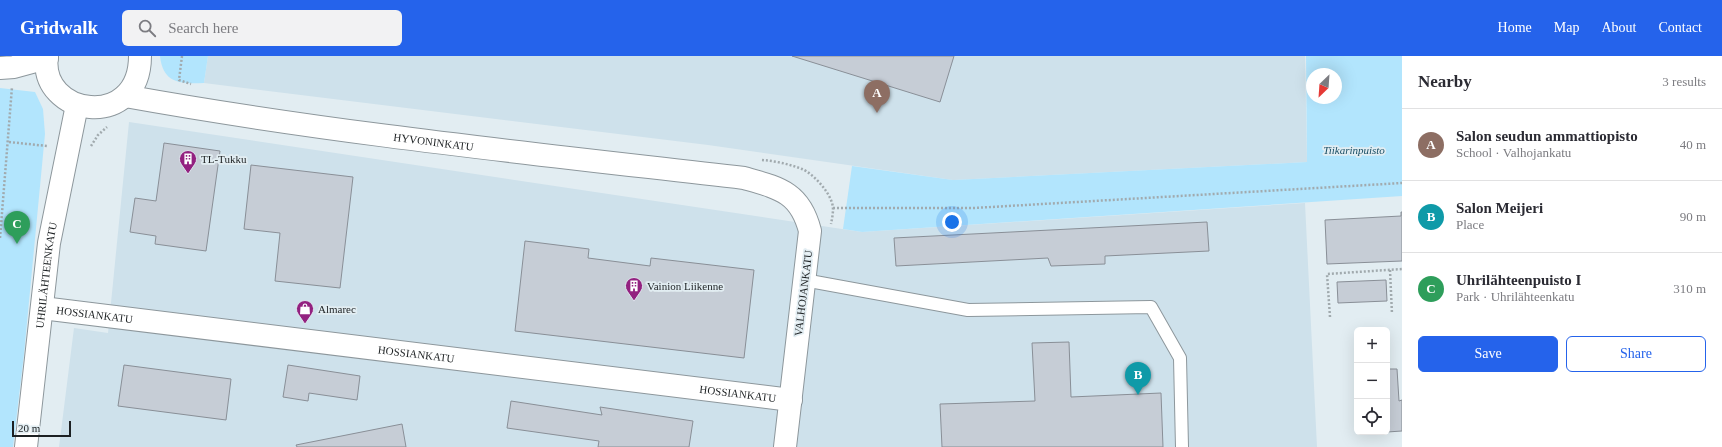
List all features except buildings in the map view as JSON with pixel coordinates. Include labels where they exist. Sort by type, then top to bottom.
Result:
[{"type":"street","points":[[7,68],[47,57],[48,74],[54,86],[64,98],[77,105],[89,108],[102,107],[114,104],[125,96],[135,84],[140,69],[140,56]]},
{"type":"street","name":"HYVONINKATU","points":[[125,96],[232,115],[407,139],[744,178]]},
{"type":"street","name":"UHRILÄHTEENKATU","points":[[26,447],[50,243],[77,105]]},
{"type":"street","name":"VALHOJANKATU","points":[[744,178],[772,186],[797,201],[806,215],[810,231],[791,400],[789,446]]},
{"type":"street","name":"HOSSIANKATU","points":[[42,308],[791,400]]},
{"type":"lane","points":[[804,280],[968,310],[1151,307],[1180,358],[1182,447]]},
{"type":"path","points":[[0,238],[9,142],[7,68]]},
{"type":"path","points":[[167,104],[179,80]]},
{"type":"path","points":[[9,142],[68,149],[88,153],[98,135],[108,125]]},
{"type":"path","points":[[833,208],[974,208],[1402,183]]},
{"type":"path","points":[[1330,317],[1327,274],[1402,269]]},
{"type":"path","points":[[1390,270],[1392,314]]},
{"type":"shaded area","points":[[208,56],[1305,56],[1307,162],[953,180],[708,145],[204,83]]},
{"type":"shaded area","points":[[129,122],[862,232],[1305,203],[1317,447],[59,447],[74,328],[108,333]]},
{"type":"green space","points":[[160,56],[208,56],[204,83],[181,82],[169,77],[162,65]]},
{"type":"green space","name":"Tiikarinpuisto","points":[[1306,56],[1402,56],[1402,196],[862,232],[843,229],[852,166],[953,180],[1307,162],[1306,104],[1342,104],[1342,68],[1306,68]]},
{"type":"green space","points":[[0,88],[35,92],[43,109],[45,134],[24,354],[13,447],[0,447]]},
{"type":"place","name":"Salon seudun ammattiopisto","points":[[877,113]]},
{"type":"place","name":"TL-Tukku","points":[[188,174]]},
{"type":"place","name":"Uhrilähteenpuisto I","points":[[17,244]]},
{"type":"place","name":"Vainion Liikenne","points":[[634,301]]},
{"type":"place","name":"Almarec","points":[[305,324]]},
{"type":"place","name":"Salon Meijeri","points":[[1138,395]]}]
